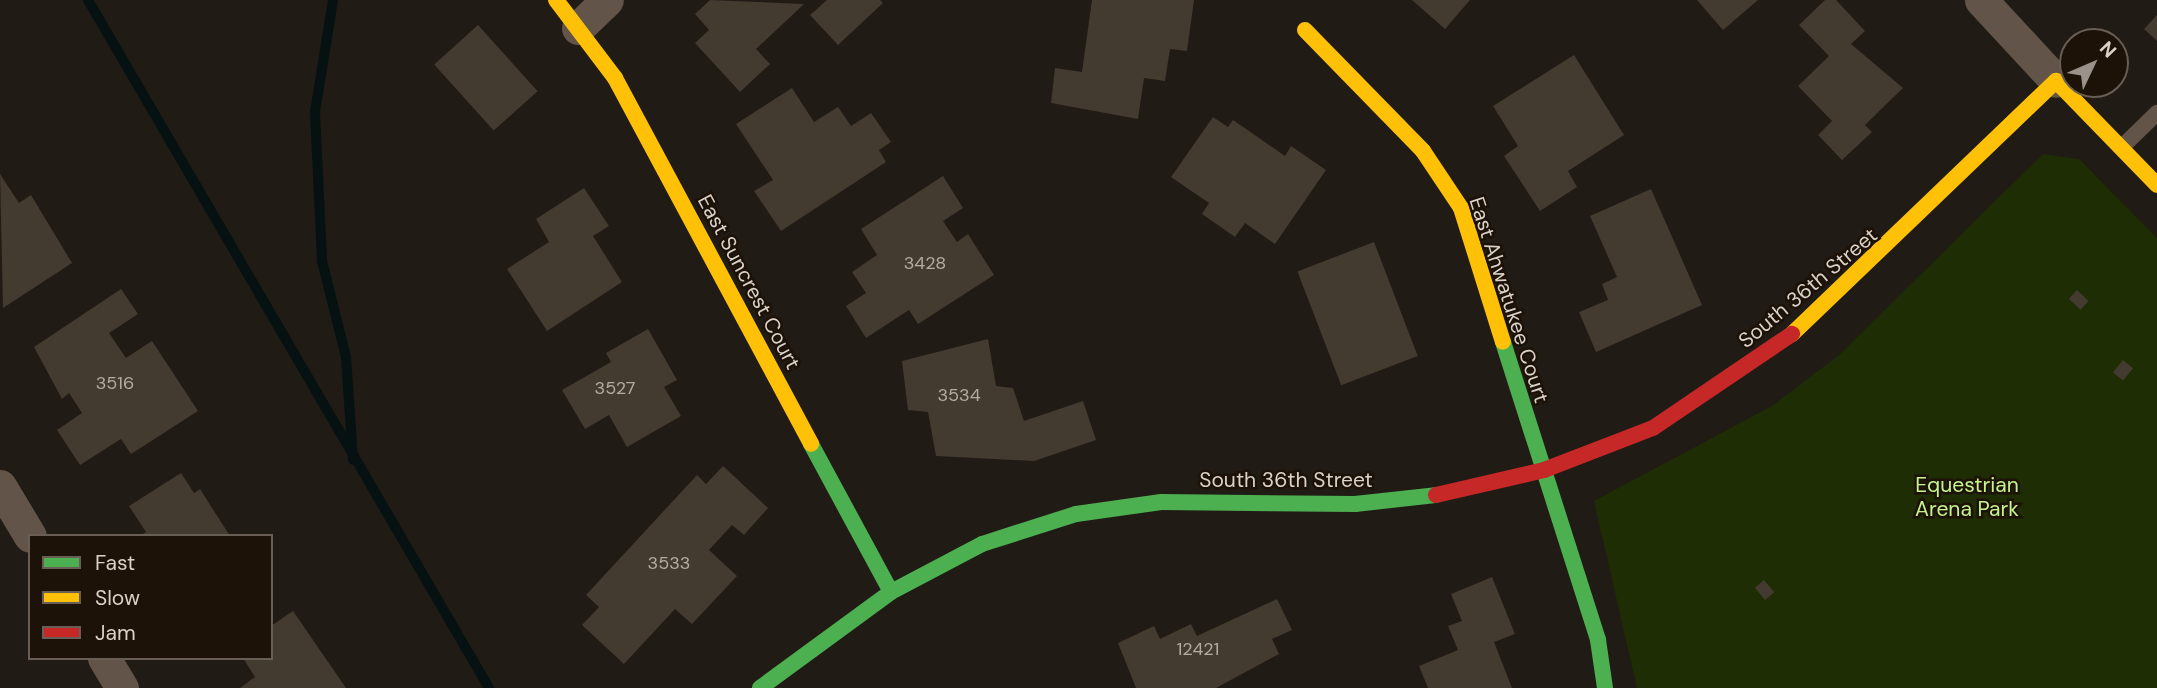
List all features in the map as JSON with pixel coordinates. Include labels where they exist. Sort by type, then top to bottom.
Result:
[{"type":"street","name":"East Suncrest Court","points":[[556,0],[615,78],[891,592]]},
{"type":"street","points":[[578,28],[607,0]]},
{"type":"street","points":[[1981,0],[2157,185]]},
{"type":"street","name":"East Ahwatukee Court","points":[[1305,30],[1423,151],[1461,208],[1598,640],[1605,688]]},
{"type":"street","name":"South 36th Street","points":[[760,688],[891,592],[982,544],[1076,514],[1161,502],[1355,504],[1450,493],[1544,470],[1653,428],[1782,343],[1878,260],[2056,81]]},
{"type":"street","points":[[0,486],[29,534]]},
{"type":"street","points":[[105,660],[122,688]]},
{"type":"lane","points":[[2122,147],[2157,113]]},
{"type":"green space","name":"Equestrian Arena Park","points":[[2043,154],[2079,159],[2157,238],[2157,688],[1637,688],[1594,501],[1772,406],[1839,355]]},
{"type":"building","points":[[710,0],[804,4],[756,49],[770,64],[740,92],[695,43],[709,30],[695,14]]},
{"type":"building","points":[[827,0],[880,0],[883,3],[838,45],[810,15]]},
{"type":"building","points":[[1092,0],[1194,0],[1187,51],[1170,49],[1165,81],[1144,78],[1138,119],[1051,103],[1055,68],[1082,72]]},
{"type":"building","points":[[1412,0],[1470,0],[1445,29]]},
{"type":"building","points":[[1697,0],[1758,0],[1723,30]]},
{"type":"building","points":[[1825,0],[1836,0],[1865,31],[1851,44],[1903,88],[1865,125],[1872,132],[1842,160],[1818,135],[1832,121],[1798,86],[1829,56],[1799,25]]},
{"type":"building","points":[[2157,15],[2157,41],[2144,29]]},
{"type":"building","points":[[478,25],[538,91],[494,131],[434,64]]},
{"type":"building","points":[[1574,55],[1624,135],[1568,171],[1577,187],[1540,211],[1504,156],[1518,146],[1493,106]]},
{"type":"building","points":[[792,88],[814,122],[838,107],[851,126],[871,113],[891,142],[879,150],[886,162],[781,231],[754,191],[773,180],[736,124]]},
{"type":"building","points":[[1213,117],[1228,127],[1233,120],[1285,156],[1291,146],[1326,170],[1275,244],[1245,223],[1235,237],[1202,214],[1209,203],[1171,177]]},
{"type":"building","points":[[0,174],[19,203],[31,195],[72,263],[3,308]]},
{"type":"building","points":[[943,176],[963,208],[943,221],[957,242],[968,234],[994,275],[918,324],[909,310],[866,338],[846,306],[866,293],[852,272],[877,255],[861,229]]},
{"type":"building","points":[[584,188],[609,226],[593,236],[622,282],[547,331],[507,269],[549,242],[536,219]]},
{"type":"building","points":[[1651,189],[1702,305],[1596,352],[1579,312],[1608,300],[1602,284],[1617,277],[1590,216]]},
{"type":"building","points":[[1374,242],[1418,356],[1341,385],[1297,271]]},
{"type":"building","points":[[121,289],[138,314],[109,333],[126,358],[152,341],[198,411],[131,454],[121,439],[80,465],[57,430],[82,413],[69,393],[62,399],[34,347]]},
{"type":"building","points":[[2077,290],[2089,301],[2081,310],[2069,299]]},
{"type":"building","points":[[648,329],[677,380],[664,387],[681,416],[627,447],[609,415],[585,429],[562,390],[611,362],[606,353]]},
{"type":"building","points":[[988,339],[996,386],[1013,388],[1024,421],[1083,401],[1096,440],[1034,461],[936,456],[928,412],[908,410],[902,361]]},
{"type":"building","points":[[2123,360],[2133,368],[2123,381],[2113,372]]},
{"type":"building","points":[[723,466],[768,508],[744,535],[732,525],[709,550],[737,576],[692,624],[675,609],[624,664],[582,625],[599,607],[586,595],[697,475],[706,484]]},
{"type":"building","points":[[181,473],[194,493],[200,489],[229,534],[143,534],[146,532],[129,506]]},
{"type":"building","points":[[1492,577],[1515,634],[1494,642],[1512,688],[1428,688],[1419,666],[1458,650],[1448,626],[1462,621],[1451,594]]},
{"type":"building","points":[[1764,580],[1774,592],[1765,600],[1755,588]]},
{"type":"building","points":[[1277,599],[1292,630],[1272,639],[1279,654],[1216,688],[1136,688],[1118,643],[1154,626],[1160,639],[1191,624],[1197,636]]},
{"type":"building","points":[[293,611],[346,688],[240,688],[255,677],[244,660],[273,660],[273,625]]},
{"type":"waterway","points":[[88,0],[489,688]]},
{"type":"waterway","points":[[333,0],[315,112],[322,261],[346,357],[353,460]]},
{"type":"traffic: fast","points":[[1503,342],[1598,640],[1605,688]]},
{"type":"traffic: fast","points":[[811,444],[891,592]]},
{"type":"traffic: fast","points":[[760,688],[891,592],[982,544],[1076,514],[1161,502],[1355,504],[1436,495]]},
{"type":"traffic: slow","points":[[556,0],[615,78],[811,444]]},
{"type":"traffic: slow","points":[[1305,30],[1423,151],[1461,208],[1503,342]]},
{"type":"traffic: slow","points":[[1792,334],[2056,81],[2157,185]]},
{"type":"traffic: jam","points":[[1436,495],[1544,470],[1653,428],[1792,334]]}]
